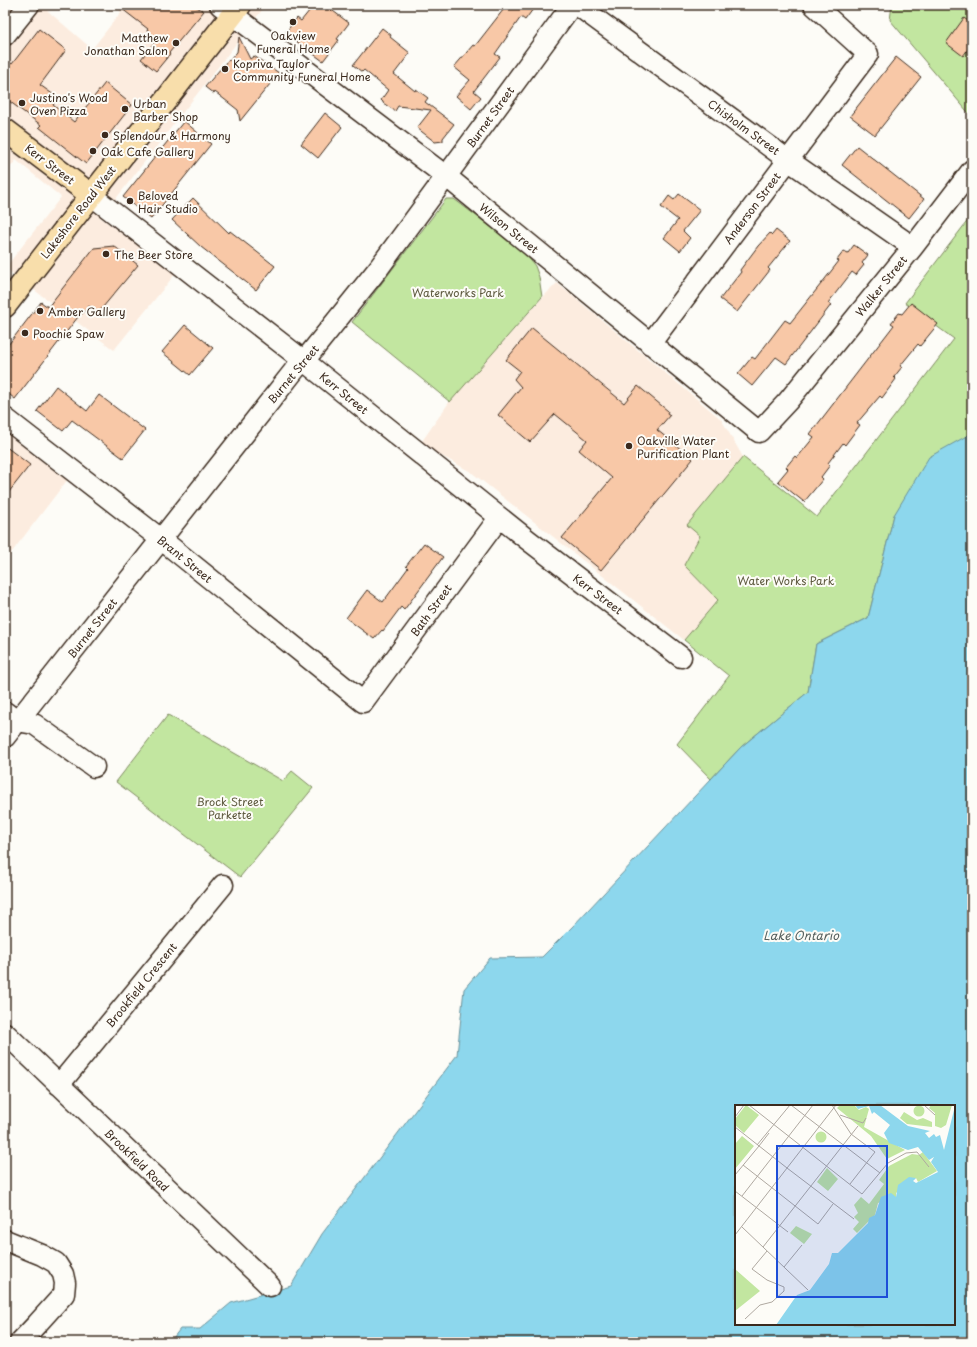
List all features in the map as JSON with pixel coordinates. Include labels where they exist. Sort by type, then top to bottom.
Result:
[{"type":"main road","name":"Lakeshore Road West","points":[[5,306],[91,195],[231,8]]},
{"type":"main road","name":"Kerr Street","points":[[5,130],[91,195]]},
{"type":"street","points":[[5,35],[29,5]]},
{"type":"street","name":"Burnet Street","points":[[5,737],[11,717],[162,540],[292,373],[304,361],[378,269],[572,5]]},
{"type":"street","name":"Chisholm Street","points":[[577,5],[788,160],[912,247]]},
{"type":"street","name":"Anderson Street","points":[[650,344],[868,54],[814,5]]},
{"type":"street","name":"Wilson Street","points":[[231,8],[447,177],[759,432],[788,401]]},
{"type":"street","name":"Walker Street","points":[[788,401],[972,170]]},
{"type":"street","name":"Kerr Street","points":[[91,195],[304,361],[499,518],[681,657]]},
{"type":"street","name":"Brant Street","points":[[5,418],[162,540],[363,702]]},
{"type":"street","name":"Bath Street","points":[[363,702],[499,518]]},
{"type":"street","points":[[11,717],[34,724],[94,766]]},
{"type":"street","name":"Brookfield Crescent","points":[[59,1085],[223,885]]},
{"type":"street","name":"Brookfield Road","points":[[5,1033],[270,1286]]},
{"type":"street","points":[[5,1240],[42,1255],[56,1263],[63,1274],[65,1283],[64,1294],[20,1342]]},
{"type":"shaded area","points":[[5,5],[43,5],[42,6],[92,49],[121,12],[114,5],[266,5],[101,218],[176,273],[114,350],[5,268],[61,197],[16,160],[5,174]]},
{"type":"shaded area","points":[[557,283],[721,419],[743,457],[687,525],[700,536],[684,565],[718,600],[684,640],[471,472],[420,444],[450,401]]},
{"type":"shaded area","points":[[5,431],[68,479],[5,561]]},
{"type":"green space","points":[[892,5],[972,5],[972,117],[890,20]]},
{"type":"green space","name":"Waterworks Park","points":[[446,199],[454,199],[524,252],[535,266],[539,277],[542,297],[450,402],[352,322]]},
{"type":"green space","name":"Water Works Park","points":[[972,215],[972,433],[894,515],[868,618],[816,644],[808,692],[741,747],[711,779],[677,744],[729,676],[684,640],[718,600],[684,565],[700,536],[687,525],[743,457],[817,517],[954,339],[905,303]]},
{"type":"green space","name":"Brock Street Parkette","points":[[168,715],[283,781],[292,771],[313,788],[240,877],[116,782]]},
{"type":"water","name":"Lake Ontario","points":[[972,433],[972,1342],[170,1342],[180,1329],[200,1329],[231,1303],[291,1286],[322,1234],[457,1055],[464,989],[490,958],[542,957],[741,747],[808,692],[816,644],[868,618],[894,515],[929,457]]},
{"type":"building","points":[[117,5],[193,5],[204,11],[156,71],[141,59],[157,39],[147,31],[148,29]]},
{"type":"building","points":[[314,5],[325,5],[349,23],[337,39],[339,40],[323,61],[285,33],[297,18],[301,21]]},
{"type":"building","points":[[507,5],[536,5],[525,20],[521,17],[495,54],[500,57],[474,91],[481,97],[471,109],[456,96],[470,80],[454,67],[473,45],[475,46]]},
{"type":"building","points":[[964,18],[972,24],[972,44],[963,56],[946,43]]},
{"type":"building","points":[[382,28],[391,35],[390,37],[410,53],[394,74],[415,91],[416,89],[428,98],[425,102],[454,124],[443,138],[443,141],[435,142],[417,128],[431,110],[398,106],[395,111],[381,100],[388,90],[364,70],[362,72],[353,65]]},
{"type":"building","points":[[39,29],[66,50],[40,85],[58,98],[53,105],[74,122],[105,83],[132,105],[86,164],[39,127],[41,125],[5,98],[5,59],[12,64]]},
{"type":"building","points":[[239,37],[250,59],[254,56],[279,73],[240,121],[238,110],[215,92],[214,94],[205,87],[227,61],[230,60],[237,52]]},
{"type":"building","points":[[896,57],[921,77],[875,135],[850,116]]},
{"type":"building","points":[[325,113],[342,127],[318,158],[301,144]]},
{"type":"building","points":[[184,121],[211,144],[151,219],[123,197]]},
{"type":"building","points":[[857,146],[924,199],[909,218],[842,165]]},
{"type":"building","points":[[679,194],[700,210],[683,231],[690,238],[680,251],[664,238],[678,220],[661,207],[669,196],[674,200]]},
{"type":"building","points":[[193,198],[229,233],[230,231],[275,266],[256,290],[201,247],[172,220]]},
{"type":"building","points":[[776,230],[790,241],[768,268],[770,270],[737,312],[720,299],[741,272],[740,270],[758,246],[770,233],[772,235]]},
{"type":"building","points":[[854,245],[868,255],[862,263],[864,265],[856,275],[852,272],[828,303],[831,305],[786,364],[776,357],[752,386],[738,374],[752,357],[755,359],[785,320],[790,323],[839,261],[837,260],[844,251],[848,253]]},
{"type":"building","points":[[114,246],[138,265],[98,313],[89,306],[82,314],[81,313],[15,399],[5,391],[5,349],[41,302],[48,307],[94,248]]},
{"type":"building","points":[[911,303],[938,324],[920,346],[918,344],[900,366],[902,367],[894,377],[896,379],[882,398],[880,396],[857,423],[860,425],[845,445],[843,443],[828,463],[830,465],[821,477],[823,479],[804,502],[778,481],[788,469],[786,467],[795,456],[797,458],[814,437],[810,434],[894,325],[891,323],[899,313],[902,314]]},
{"type":"building","points":[[185,325],[213,348],[190,375],[162,352]]},
{"type":"building","name":"Oakville Water Purification Plant","points":[[532,328],[624,403],[638,386],[668,411],[667,413],[670,415],[657,430],[693,459],[601,570],[562,538],[612,478],[579,450],[587,440],[555,414],[530,442],[498,415],[521,387],[514,379],[520,371],[506,360]]},
{"type":"building","points":[[56,386],[87,411],[99,395],[145,430],[123,458],[72,420],[63,431],[37,411]]},
{"type":"building","points":[[5,446],[30,465],[5,497]]},
{"type":"building","points":[[424,543],[443,557],[404,610],[401,607],[383,631],[382,630],[374,639],[346,618],[367,590],[383,602],[408,568],[406,566]]},
{"type":"place","name":"Oakview Funeral Home","points":[[293,22]]},
{"type":"place","name":"Matthew Jonathan Salon","points":[[176,43]]},
{"type":"place","name":"Kopriva Taylor Community Funeral Home","points":[[225,69]]},
{"type":"place","name":"Justino's Wood Oven Pizza","points":[[22,103]]},
{"type":"place","name":"Urban Barber Shop","points":[[125,109]]},
{"type":"place","name":"Splendour & Harmony","points":[[105,135]]},
{"type":"place","name":"Oak Cafe Gallery","points":[[93,151]]},
{"type":"place","name":"Beloved Hair Studio","points":[[130,201]]},
{"type":"place","name":"The Beer Store","points":[[106,254]]},
{"type":"place","name":"Amber Gallery","points":[[40,311]]},
{"type":"place","name":"Poochie Spaw","points":[[25,333]]},
{"type":"place","name":"Oakville Water Purification Plant","points":[[629,446]]}]
